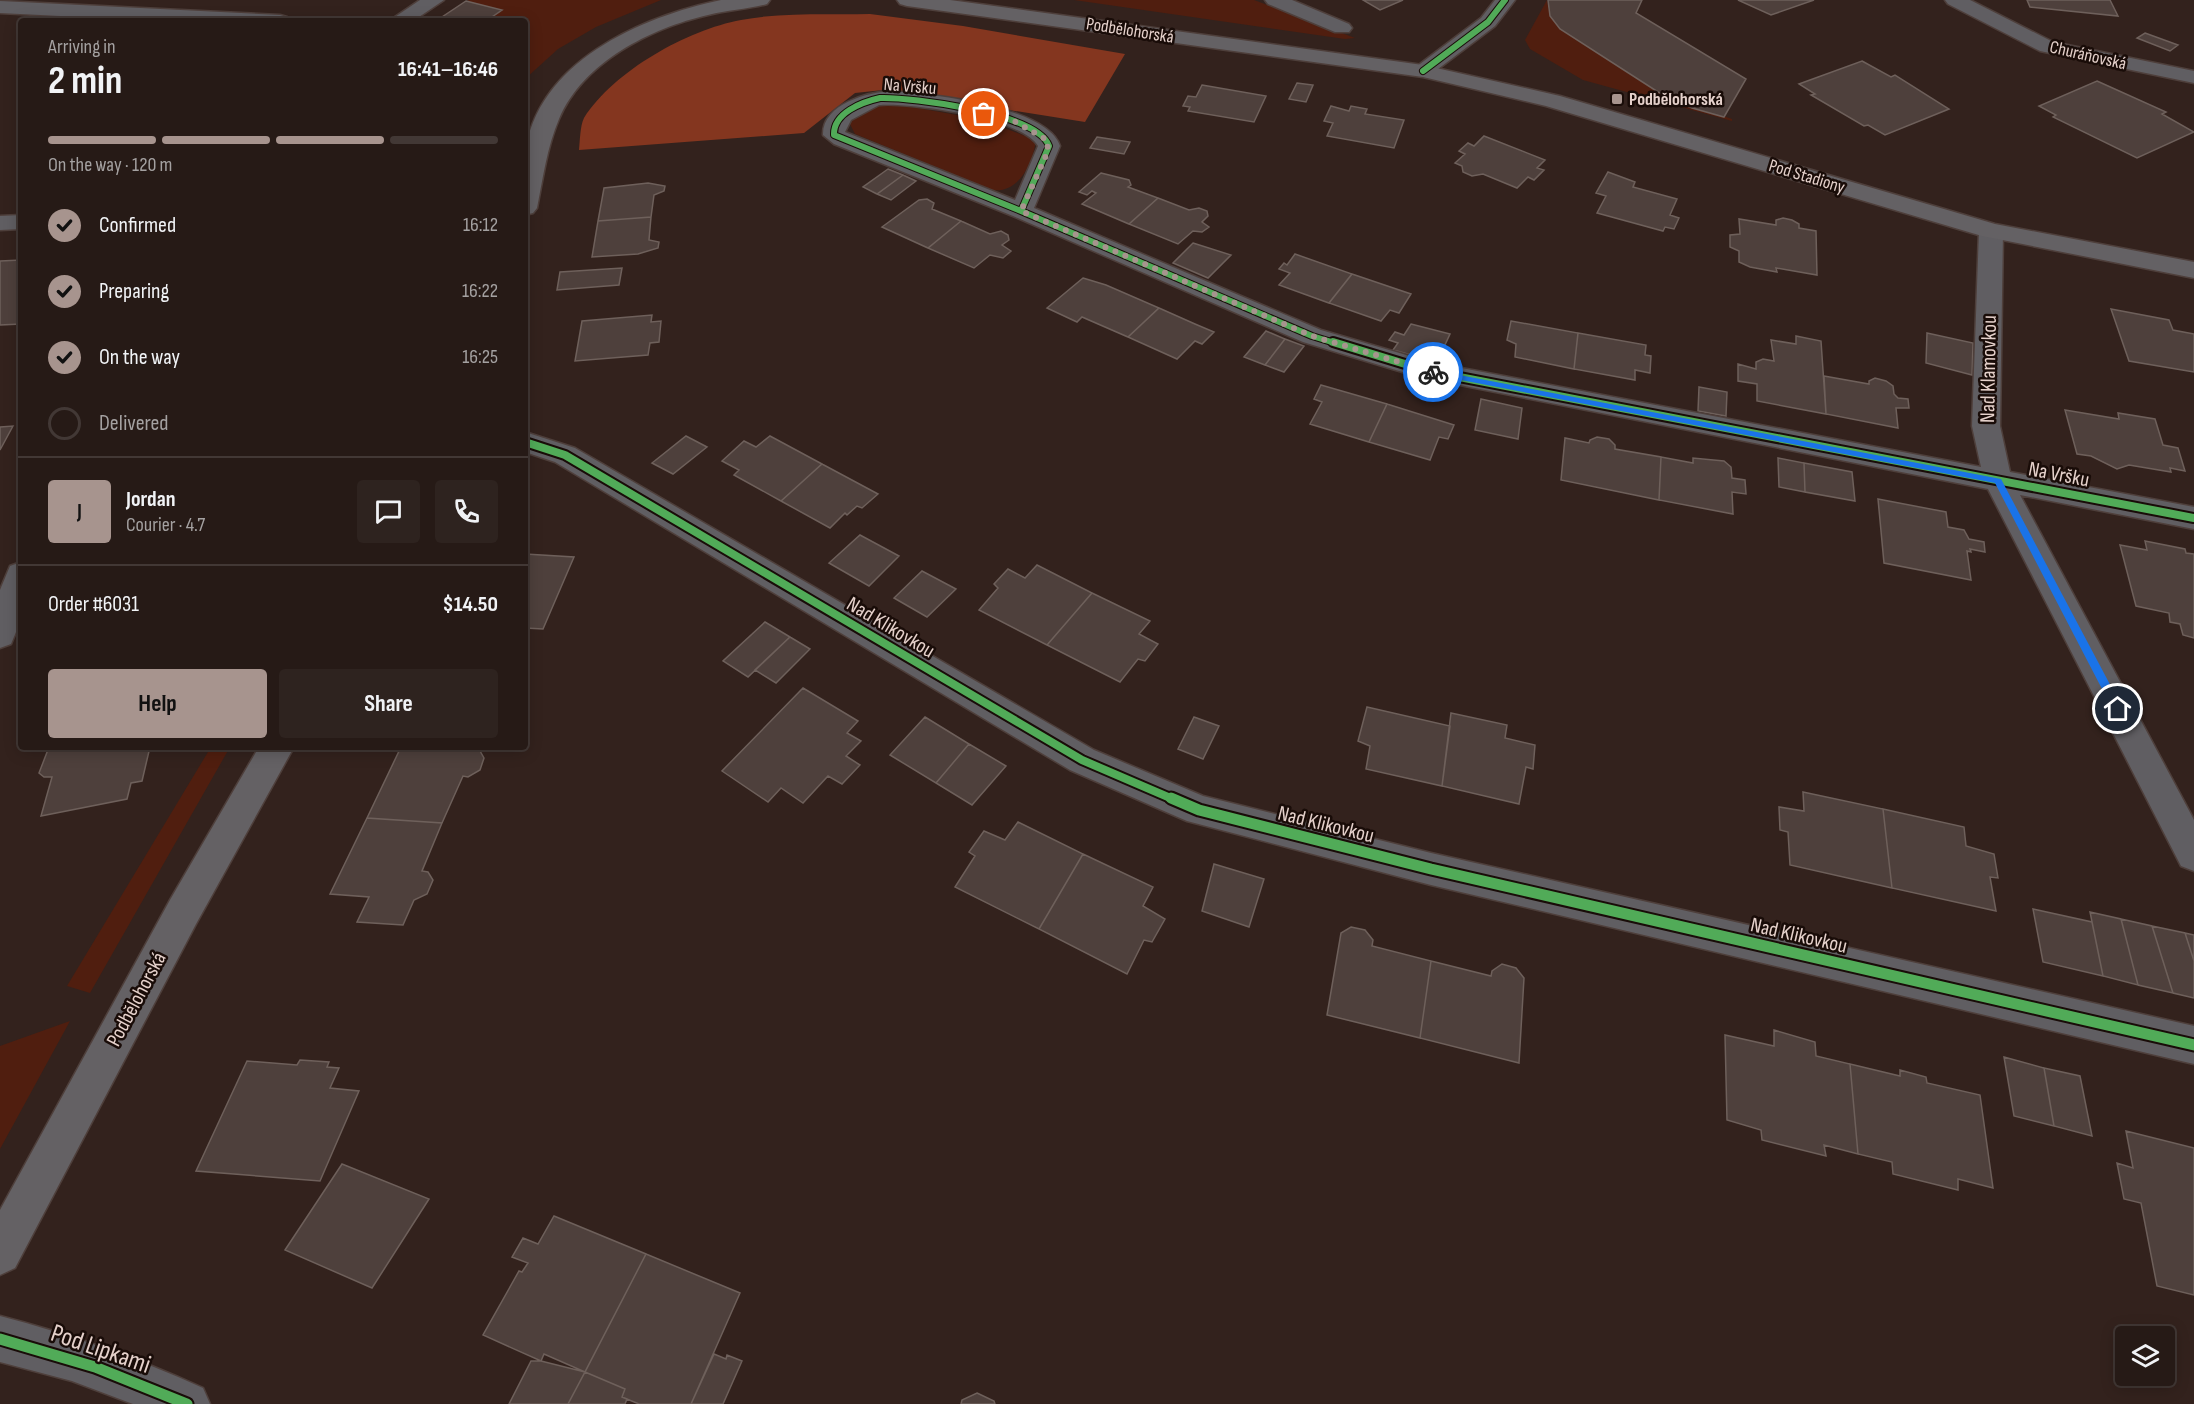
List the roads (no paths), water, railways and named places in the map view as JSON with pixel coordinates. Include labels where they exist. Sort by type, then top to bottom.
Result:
[{"type":"main road","points":[[528,195],[543,131],[565,90],[580,73],[619,44],[645,31],[697,12],[760,0]]},
{"type":"main road","name":"Podbělohorská","points":[[907,0],[1423,71]]},
{"type":"main road","name":"Pod Stadiony","points":[[1423,71],[1552,101],[1991,231],[2194,270]]},
{"type":"main road","name":"Podbělohorská","points":[[0,1253],[183,912],[275,750]]},
{"type":"street","points":[[404,18],[434,0]]},
{"type":"street","points":[[1275,0],[1342,28]]},
{"type":"street","points":[[1423,71],[1488,22],[1505,0]]},
{"type":"street","name":"Churáňovská","points":[[1955,0],[2047,47],[2194,77]]},
{"type":"street","points":[[0,7],[220,18]]},
{"type":"street","name":"Na Vršku","points":[[1021,211],[1034,185],[1048,146],[1047,140],[1027,126],[1004,118],[892,98],[870,100],[842,115],[836,123],[834,135],[842,139],[1021,211],[1312,336],[1428,371],[2194,518]]},
{"type":"street","points":[[0,223],[18,222]]},
{"type":"street","name":"Nad Klamovkou","points":[[1991,231],[1986,426],[1998,481],[2194,855]]},
{"type":"street","name":"Nad Klikovkou","points":[[528,443],[565,455],[1082,760],[1199,810],[1431,869],[2194,1045]]},
{"type":"street","points":[[0,635],[18,583]]},
{"type":"street","name":"Pod Lipkami","points":[[0,1339],[39,1348],[134,1380],[187,1404]]},
{"type":"place","name":"Podbělohorská","points":[[1617,99]]}]
